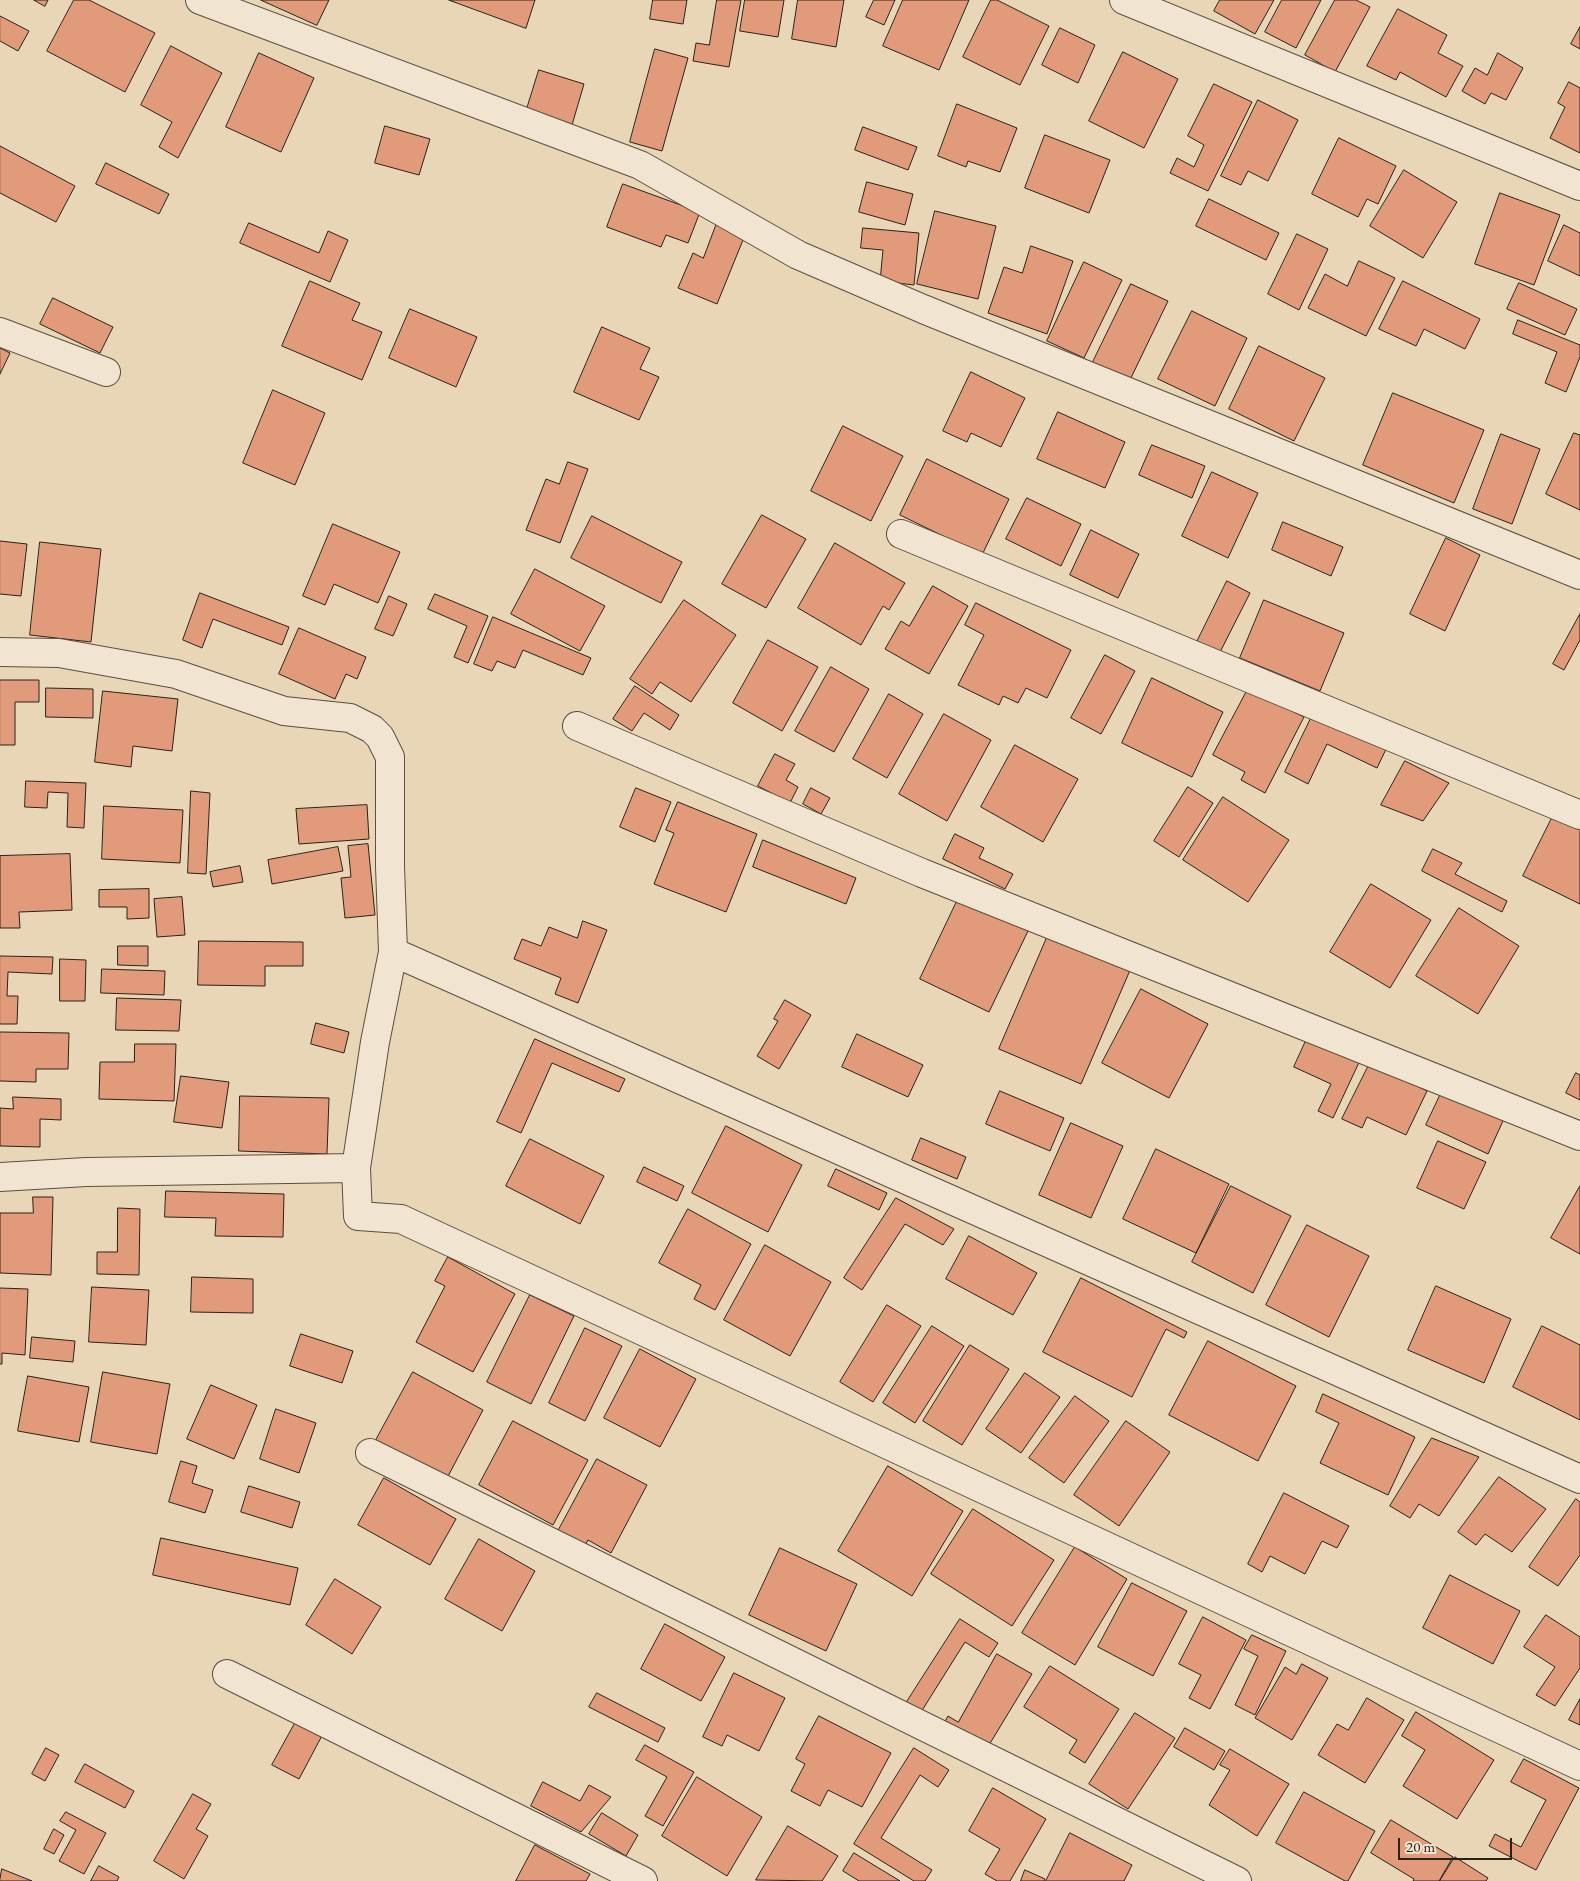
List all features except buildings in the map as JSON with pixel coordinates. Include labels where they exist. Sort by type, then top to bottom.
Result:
[{"type":"street","points":[[200,0],[640,165],[798,255],[923,309],[1580,575]]},
{"type":"street","points":[[1124,0],[1580,186]]},
{"type":"street","points":[[0,332],[106,372]]},
{"type":"street","points":[[901,534],[1580,815]]},
{"type":"street","points":[[0,652],[59,653],[176,674],[284,711],[350,718],[372,729],[380,737],[390,757],[390,866],[393,952],[375,1042],[356,1168],[358,1216],[401,1219],[1580,1766]]},
{"type":"street","points":[[578,726],[922,873],[1580,1136]]},
{"type":"street","points":[[393,952],[1580,1478]]},
{"type":"street","points":[[0,1177],[86,1172],[356,1168]]},
{"type":"street","points":[[370,1453],[1237,1881]]},
{"type":"street","points":[[227,1674],[643,1881]]}]
